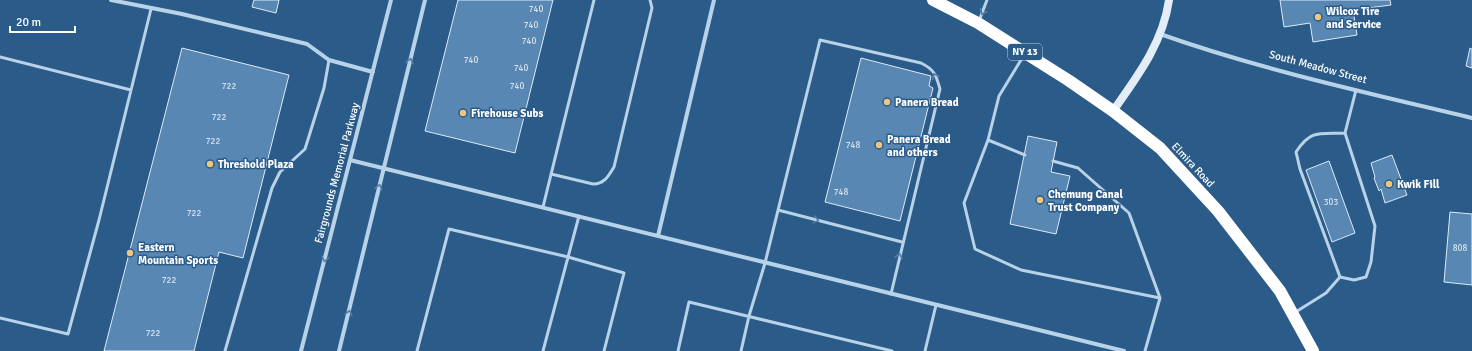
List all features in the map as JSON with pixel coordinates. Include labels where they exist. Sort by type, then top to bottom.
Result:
[{"type":"highway","name":"NY 13","points":[[933,0],[978,23],[1068,80],[1113,111]]},
{"type":"highway","name":"Elmira Road","points":[[1113,111],[1160,148],[1218,211],[1280,291],[1313,351]]},
{"type":"street","points":[[111,0],[182,14],[307,44],[329,60],[373,72]]},
{"type":"street","name":"Fairgrounds Memorial Parkway","points":[[301,351],[391,0]]},
{"type":"street","points":[[339,351],[425,0]]},
{"type":"street","points":[[658,236],[714,0]]},
{"type":"street","points":[[1113,111],[1147,62],[1167,16],[1169,0]]},
{"type":"street","name":"South Meadow Street","points":[[1160,34],[1231,57],[1356,90],[1472,118]]},
{"type":"street","points":[[350,160],[1124,351]]},
{"type":"lane","points":[[543,207],[594,0]]},
{"type":"lane","points":[[551,174],[598,184],[607,179],[614,167],[652,8],[650,0]]},
{"type":"lane","points":[[978,23],[987,0]]},
{"type":"lane","points":[[0,318],[68,334],[99,220],[151,8]]},
{"type":"lane","points":[[741,351],[749,316],[765,263],[820,40],[921,63],[930,67],[936,75],[940,89],[902,242],[891,294]]},
{"type":"lane","points":[[1026,53],[999,96],[988,140],[964,203],[975,249],[1021,270],[1160,298]]},
{"type":"lane","points":[[0,57],[131,90]]},
{"type":"lane","points":[[225,351],[272,188],[280,172],[305,149],[324,88],[329,60]]},
{"type":"lane","points":[[1340,277],[1354,280],[1366,278],[1372,262],[1375,226],[1345,132],[1356,90]]},
{"type":"lane","points":[[1340,277],[1300,169],[1296,152],[1303,141],[1312,135],[1345,132]]},
{"type":"lane","points":[[988,140],[1024,154]]},
{"type":"lane","points":[[1053,161],[1078,168],[1129,213],[1160,298],[1145,351]]},
{"type":"lane","points":[[778,210],[902,242]]},
{"type":"lane","points":[[543,351],[579,216]]},
{"type":"lane","points":[[417,351],[449,229],[568,257],[624,274],[604,351]]},
{"type":"lane","points":[[1293,314],[1326,293],[1340,277]]},
{"type":"lane","points":[[678,351],[689,302],[892,351]]},
{"type":"lane","points":[[925,351],[936,305]]},
{"type":"building","points":[[254,0],[279,0],[276,13],[252,7]]},
{"type":"building","points":[[458,0],[553,0],[515,153],[425,131]]},
{"type":"building","name":"Wilcox Tire and Service","points":[[1280,0],[1390,0],[1391,5],[1353,10],[1357,35],[1313,42],[1310,23],[1284,27]]},
{"type":"building","name":"Threshold Plaza","points":[[182,48],[289,75],[243,258],[219,252],[194,351],[104,351]]},
{"type":"building","points":[[1470,48],[1472,49],[1472,68],[1466,66]]},
{"type":"building","name":"Panera Bread and others","points":[[861,58],[931,76],[929,86],[933,88],[900,221],[825,202]]},
{"type":"building","name":"Chemung Canal Trust Company","points":[[1028,136],[1057,142],[1051,172],[1070,176],[1056,234],[1010,224]]},
{"type":"building","name":"Kwik Fill","points":[[1392,155],[1407,195],[1385,203],[1381,189],[1379,191],[1374,178],[1371,163]]},
{"type":"building","points":[[1329,161],[1355,233],[1332,242],[1306,170]]},
{"type":"building","points":[[1450,212],[1472,214],[1472,285],[1444,282]]},
{"type":"place","name":"Wilcox Tire and Service","points":[[1318,17]]},
{"type":"place","name":"Panera Bread","points":[[887,102]]},
{"type":"place","name":"Firehouse Subs","points":[[463,113]]},
{"type":"place","name":"Panera Bread and others","points":[[879,145]]},
{"type":"place","name":"Threshold Plaza","points":[[210,164]]},
{"type":"place","name":"Kwik Fill","points":[[1389,184]]},
{"type":"place","name":"Chemung Canal Trust Company","points":[[1040,200]]},
{"type":"place","name":"Eastern Mountain Sports","points":[[130,253]]}]
